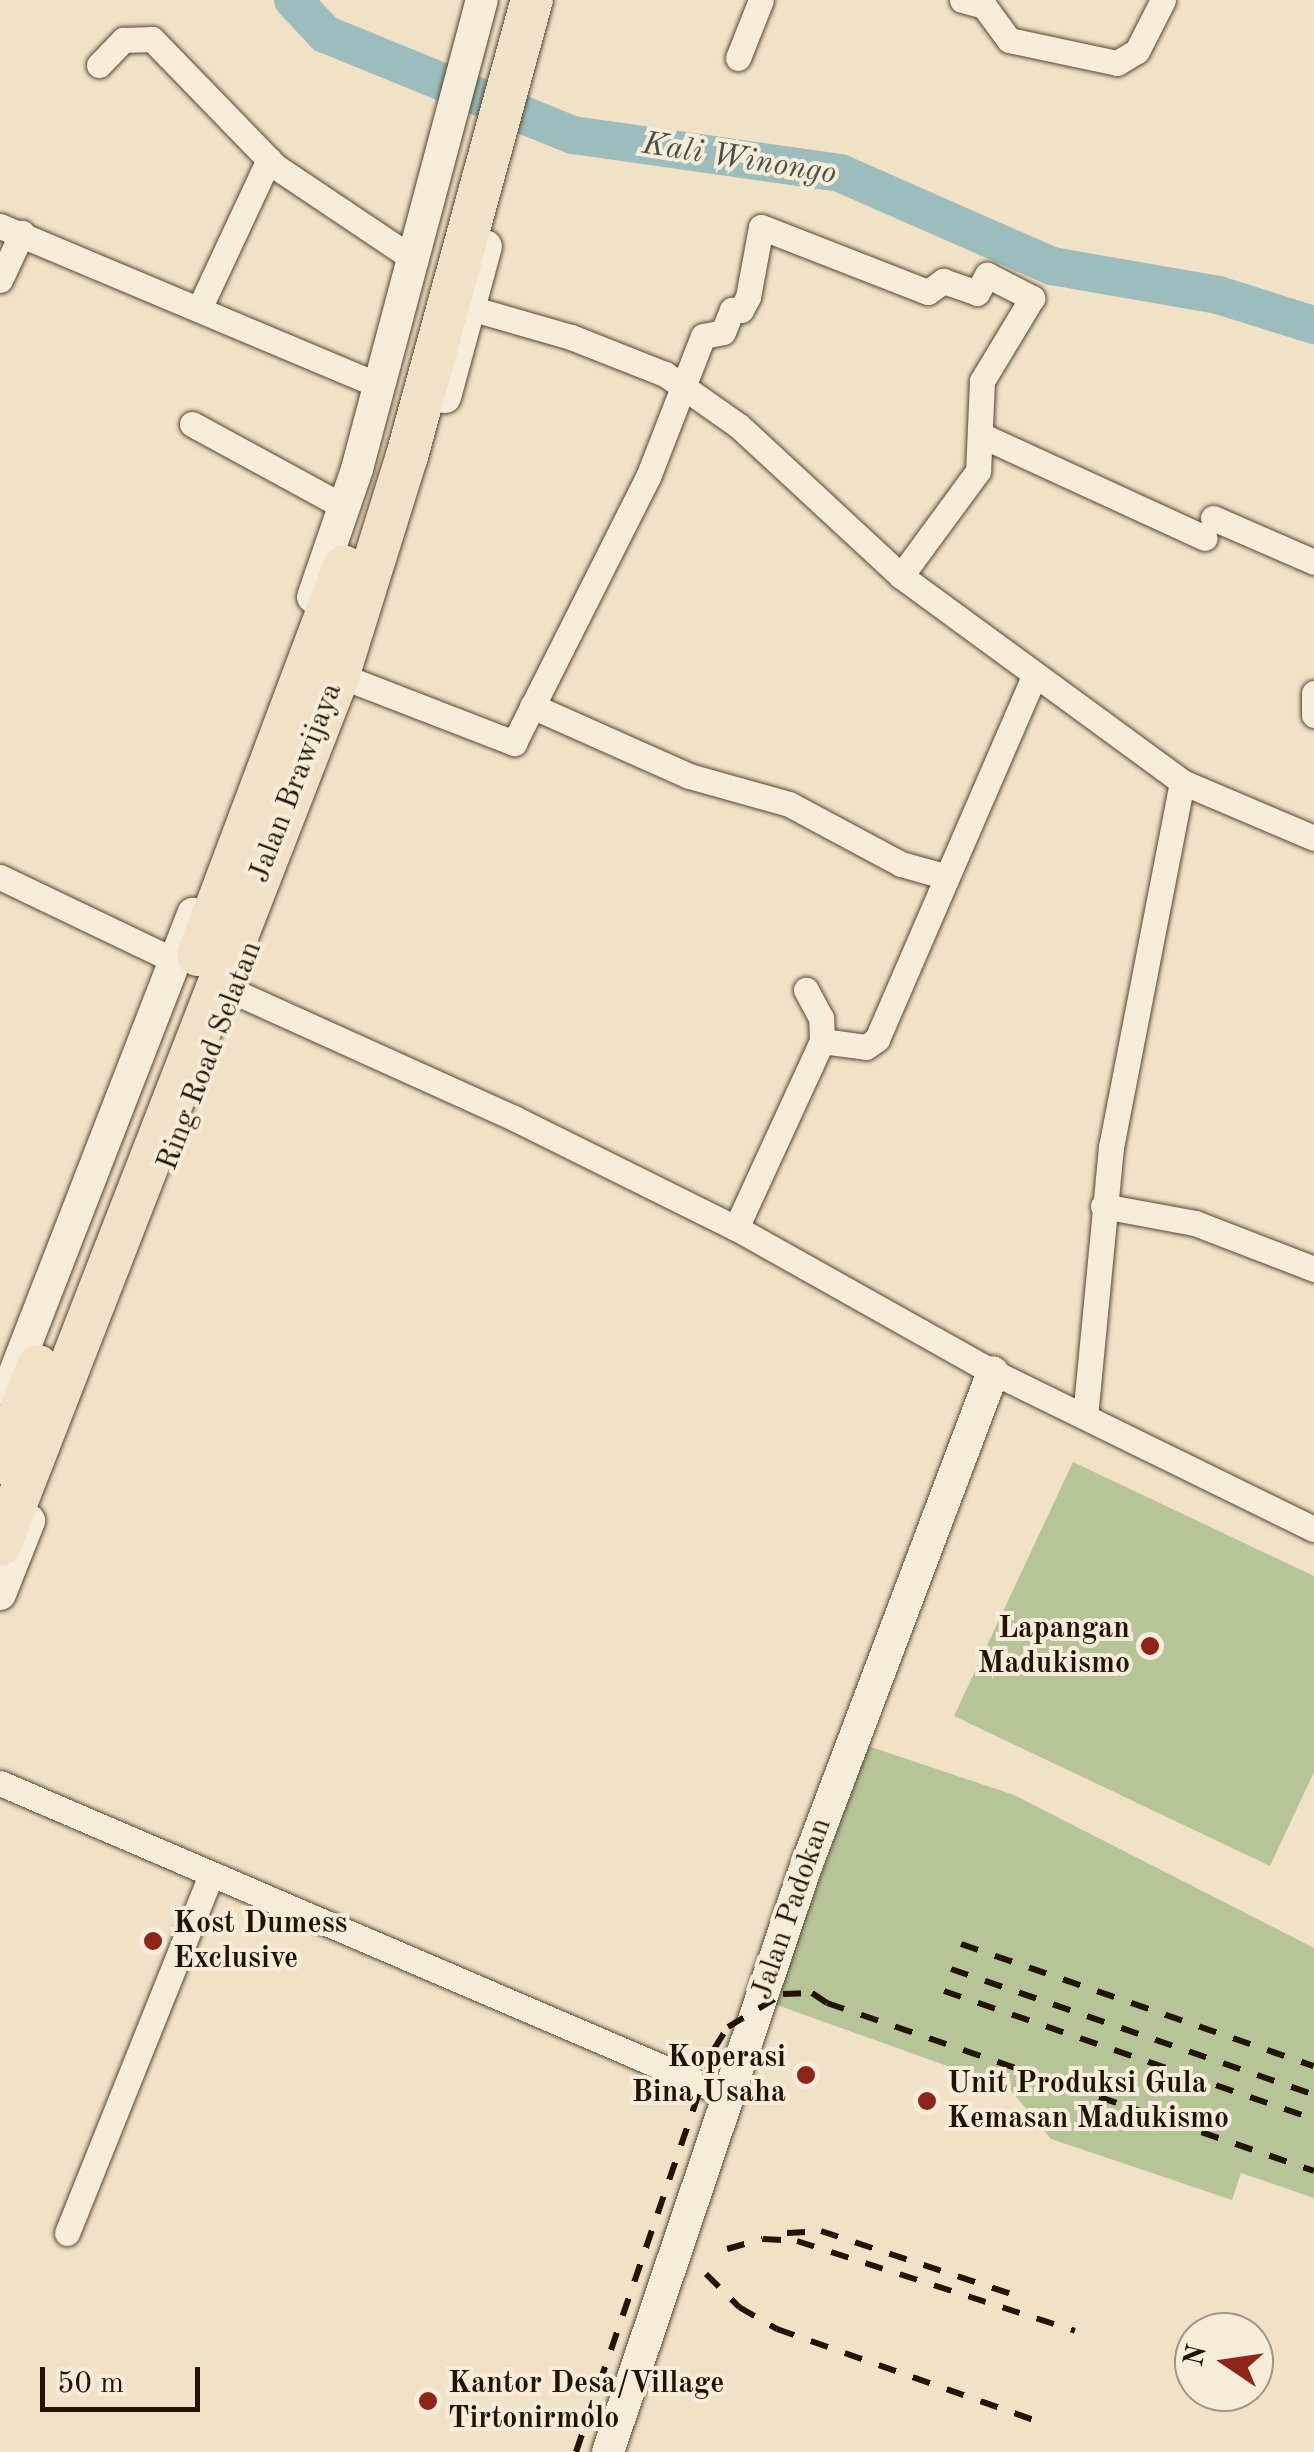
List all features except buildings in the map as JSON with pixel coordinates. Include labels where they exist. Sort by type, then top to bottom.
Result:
[{"type":"highway","name":"Jalan Brawijaya","points":[[0,1546],[202,1053],[344,659],[514,11]]},
{"type":"highway","name":"Jalan Brawijaya","points":[[0,1463],[336,591],[459,219]]},
{"type":"street","points":[[738,58],[761,0]]},
{"type":"street","points":[[978,2],[1009,40],[1117,63],[1137,51],[1163,0]]},
{"type":"street","points":[[99,65],[132,36],[152,39],[269,159],[415,260]]},
{"type":"street","points":[[200,307],[269,159]]},
{"type":"street","points":[[0,1410],[175,962],[344,507],[415,260],[459,219]]},
{"type":"street","name":"Ring Road Selatan","points":[[0,1594],[202,1053],[235,992],[354,680],[470,308],[459,219]]},
{"type":"street","points":[[354,680],[504,745],[516,740],[686,394],[703,336],[723,332],[732,310],[742,310],[761,227],[928,292],[943,281],[976,293],[988,274],[1032,298],[982,381],[983,436],[978,471],[901,576]]},
{"type":"street","points":[[0,280],[11,230],[380,386]]},
{"type":"street","points":[[470,308],[613,351],[664,374],[686,394],[739,426],[901,576],[1033,678],[1182,782],[1313,834]]},
{"type":"street","points":[[192,424],[344,507]]},
{"type":"street","points":[[983,436],[1209,528],[1314,562]]},
{"type":"street","points":[[822,1042],[866,1047],[878,1039],[944,876],[1033,678]]},
{"type":"street","points":[[1314,693],[1314,715]]},
{"type":"street","points":[[532,706],[689,776],[789,804],[900,864],[944,876]]},
{"type":"street","points":[[1085,1415],[1103,1206],[1182,782]]},
{"type":"street","points":[[0,877],[175,962]]},
{"type":"street","points":[[736,1228],[822,1042],[821,1018],[806,990]]},
{"type":"street","points":[[235,992],[514,1118],[736,1228],[992,1372],[1314,1529]]},
{"type":"street","points":[[1103,1206],[1195,1223],[1314,1270]]},
{"type":"street","name":"Jalan Padokan","points":[[608,2452],[805,1869],[992,1372]]},
{"type":"street","points":[[0,1783],[728,2095]]},
{"type":"street","points":[[67,2232],[211,1874]]},
{"type":"green space","name":"Lapangan Madukismo","points":[[1073,1462],[1314,1576],[1314,1772],[1270,1866],[954,1716]]},
{"type":"green space","points":[[868,1746],[1014,1795],[1314,1948],[1314,2198],[1241,2173],[1232,2200],[1051,2139],[1009,2088],[774,2004]]},
{"type":"waterway","name":"Kali Winongo","points":[[293,0],[325,34],[573,135],[840,173],[1052,266],[1218,295],[1314,325]]},
{"type":"railway","points":[[961,1944],[1314,2066]]},
{"type":"railway","points":[[951,1969],[1314,2095]]},
{"type":"railway","points":[[944,1991],[1314,2119]]},
{"type":"railway","points":[[576,2452],[714,2049],[728,2027],[783,1994],[812,1993],[827,2003],[1314,2171]]},
{"type":"railway","points":[[787,2233],[821,2231],[1015,2295]]},
{"type":"railway","points":[[727,2249],[763,2239],[797,2241],[1075,2331]]},
{"type":"railway","points":[[706,2274],[739,2307],[777,2329],[1039,2422]]},
{"type":"place","name":"Lapangan Madukismo","points":[[1150,1646]]},
{"type":"place","name":"Kost Dumess Exclusive","points":[[153,1941]]},
{"type":"place","name":"Koperasi Bina Usaha","points":[[806,2075]]},
{"type":"place","name":"Unit Produksi Gula Kemasan Madukismo","points":[[927,2101]]},
{"type":"place","name":"Kantor Desa/Village Tirtonirmolo","points":[[428,2401]]}]
